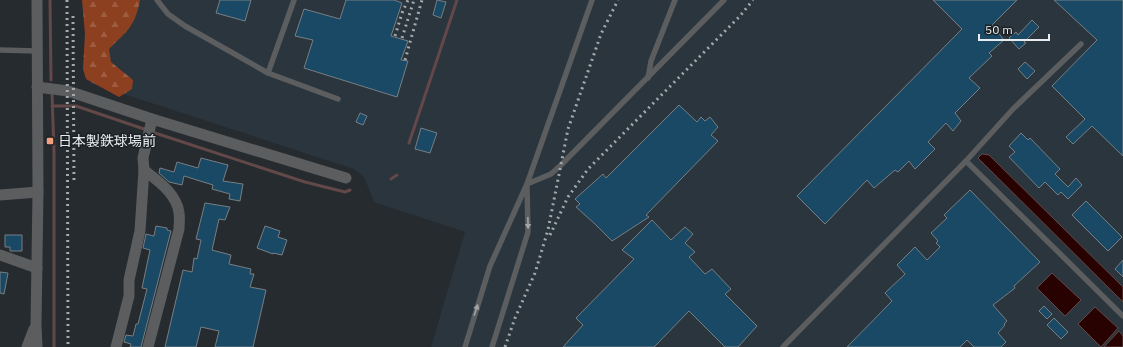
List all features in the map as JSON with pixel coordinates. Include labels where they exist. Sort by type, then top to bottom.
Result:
[{"type":"street","points":[[37,0],[37,347]]},
{"type":"street","points":[[37,87],[68,91],[150,127],[346,178]]},
{"type":"street","points":[[116,347],[130,296],[129,280],[140,231],[144,170],[143,158],[150,127]]},
{"type":"street","points":[[144,170],[168,191],[176,202],[179,212],[179,229],[148,347]]},
{"type":"street","points":[[0,195],[38,192]]},
{"type":"street","points":[[0,255],[37,268]]},
{"type":"street","points":[[27,347],[36,325]]},
{"type":"lane","points":[[157,0],[168,14],[185,26],[268,73],[338,100]]},
{"type":"lane","points":[[268,73],[294,0]]},
{"type":"lane","points":[[465,347],[490,266],[527,184],[592,0]]},
{"type":"lane","points":[[648,78],[651,61],[674,0]]},
{"type":"lane","points":[[527,184],[551,174],[724,0]]},
{"type":"lane","points":[[783,347],[966,161],[1013,110],[1081,44]]},
{"type":"lane","points":[[0,50],[37,51]]},
{"type":"lane","points":[[966,161],[1123,316]]},
{"type":"lane","points":[[492,347],[528,232],[527,184]]},
{"type":"shaded area","points":[[90,0],[1123,0],[1123,347],[431,347],[465,232],[374,202],[364,177],[354,169],[90,83]]},
{"type":"shaded area","points":[[982,154],[989,155],[1123,287],[1123,302],[978,158]]},
{"type":"shaded area","points":[[1052,273],[1081,300],[1065,316],[1037,288]]},
{"type":"shaded area","points":[[1095,307],[1118,328],[1101,347],[1078,324]]},
{"type":"shaded area","points":[[1119,331],[1123,336],[1123,347],[1104,347]]},
{"type":"green space","points":[[82,0],[140,0],[133,23],[109,49],[111,62],[133,80],[132,89],[119,97],[86,79],[83,69],[85,34]]},
{"type":"building","points":[[220,0],[251,0],[245,21],[216,13]]},
{"type":"building","points":[[346,0],[394,0],[402,3],[391,36],[408,41],[401,60],[408,61],[397,97],[304,68],[313,40],[295,36],[304,9],[340,19]]},
{"type":"building","points":[[437,0],[446,2],[441,18],[433,15]]},
{"type":"building","points":[[933,0],[1017,0],[992,25],[1004,40],[989,53],[992,56],[969,78],[980,88],[955,113],[961,121],[953,131],[946,123],[928,142],[935,149],[915,169],[909,161],[898,172],[895,170],[874,188],[867,180],[825,224],[797,196],[962,29]]},
{"type":"building","points":[[1054,0],[1123,0],[1123,156],[1092,126],[1073,144],[1066,137],[1085,119],[1052,86],[1097,40]]},
{"type":"building","points":[[1032,20],[1039,27],[1019,49],[1009,38],[1016,32],[1018,35]]},
{"type":"building","points":[[1025,62],[1035,71],[1027,79],[1018,69]]},
{"type":"building","points":[[679,105],[697,122],[701,117],[705,121],[710,117],[718,127],[711,135],[718,141],[646,215],[649,217],[612,241],[576,207],[580,204],[575,199],[603,174],[606,178]]},
{"type":"building","points":[[360,113],[367,116],[363,125],[356,122]]},
{"type":"building","points":[[421,128],[437,133],[430,153],[415,149]]},
{"type":"building","points":[[1021,133],[1028,140],[1030,138],[1060,169],[1055,174],[1068,187],[1076,178],[1082,185],[1068,199],[1061,192],[1058,195],[1045,182],[1039,188],[1009,157],[1015,152],[1009,146]]},
{"type":"building","points":[[201,158],[228,165],[223,181],[243,184],[240,201],[229,199],[230,194],[212,189],[213,185],[184,176],[182,185],[169,182],[159,173],[160,168],[174,172],[177,162],[198,168]]},
{"type":"building","points":[[970,190],[1040,262],[1014,286],[1015,288],[993,305],[1007,321],[998,333],[1006,342],[1001,347],[974,347],[967,340],[960,347],[847,347],[892,301],[885,293],[905,274],[897,265],[915,247],[927,260],[940,247],[936,243],[938,241],[931,233],[947,218],[944,215]]},
{"type":"building","points":[[1086,201],[1122,237],[1108,251],[1072,215]]},
{"type":"building","points":[[205,203],[230,207],[225,220],[219,219],[212,250],[231,255],[229,264],[251,269],[250,274],[254,274],[250,287],[266,290],[253,347],[215,347],[219,331],[201,327],[196,347],[165,347],[183,270],[192,272],[194,258],[197,259],[201,240],[196,239]]},
{"type":"building","points":[[652,220],[671,240],[685,227],[693,234],[685,243],[695,252],[689,257],[705,274],[712,269],[731,289],[725,294],[757,326],[738,347],[725,347],[689,311],[654,347],[563,347],[583,325],[576,318],[634,259],[622,250]]},
{"type":"building","points":[[156,226],[167,228],[167,230],[171,231],[141,347],[130,347],[131,344],[124,342],[126,335],[133,336],[136,324],[138,324],[147,289],[142,288],[150,250],[143,248],[146,234],[154,236]]},
{"type":"building","points":[[265,226],[280,231],[278,237],[287,240],[282,255],[273,254],[257,248]]},
{"type":"building","points":[[5,235],[22,235],[22,251],[10,251],[10,247],[5,247]]},
{"type":"building","points":[[1123,260],[1123,277],[1115,269]]},
{"type":"building","points":[[0,272],[8,273],[4,294],[0,293]]},
{"type":"building","points":[[1044,306],[1052,314],[1047,319],[1039,311]]},
{"type":"building","points":[[1054,318],[1068,332],[1061,339],[1047,325]]},
{"type":"waterway","points":[[50,0],[51,80]]},
{"type":"waterway","points":[[409,143],[457,0]]},
{"type":"waterway","points":[[52,93],[54,152],[54,347]]},
{"type":"waterway","points":[[52,106],[76,106],[147,130]]},
{"type":"waterway","points":[[152,132],[305,182],[345,192],[350,190]]},
{"type":"waterway","points":[[391,179],[397,175]]},
{"type":"railway","points":[[67,0],[68,347]]},
{"type":"railway","points":[[395,36],[402,13],[408,0]]},
{"type":"railway","points":[[402,38],[414,0]]},
{"type":"railway","points":[[405,60],[422,0]]},
{"type":"railway","points":[[505,347],[515,318],[535,273],[548,230],[568,129],[601,34],[618,0]]},
{"type":"railway","points":[[550,235],[568,197],[588,169],[740,16],[753,0]]},
{"type":"railway","points":[[73,16],[74,184]]},
{"type":"place","name":"日本製鉄球場前","points":[[50,141]]}]
